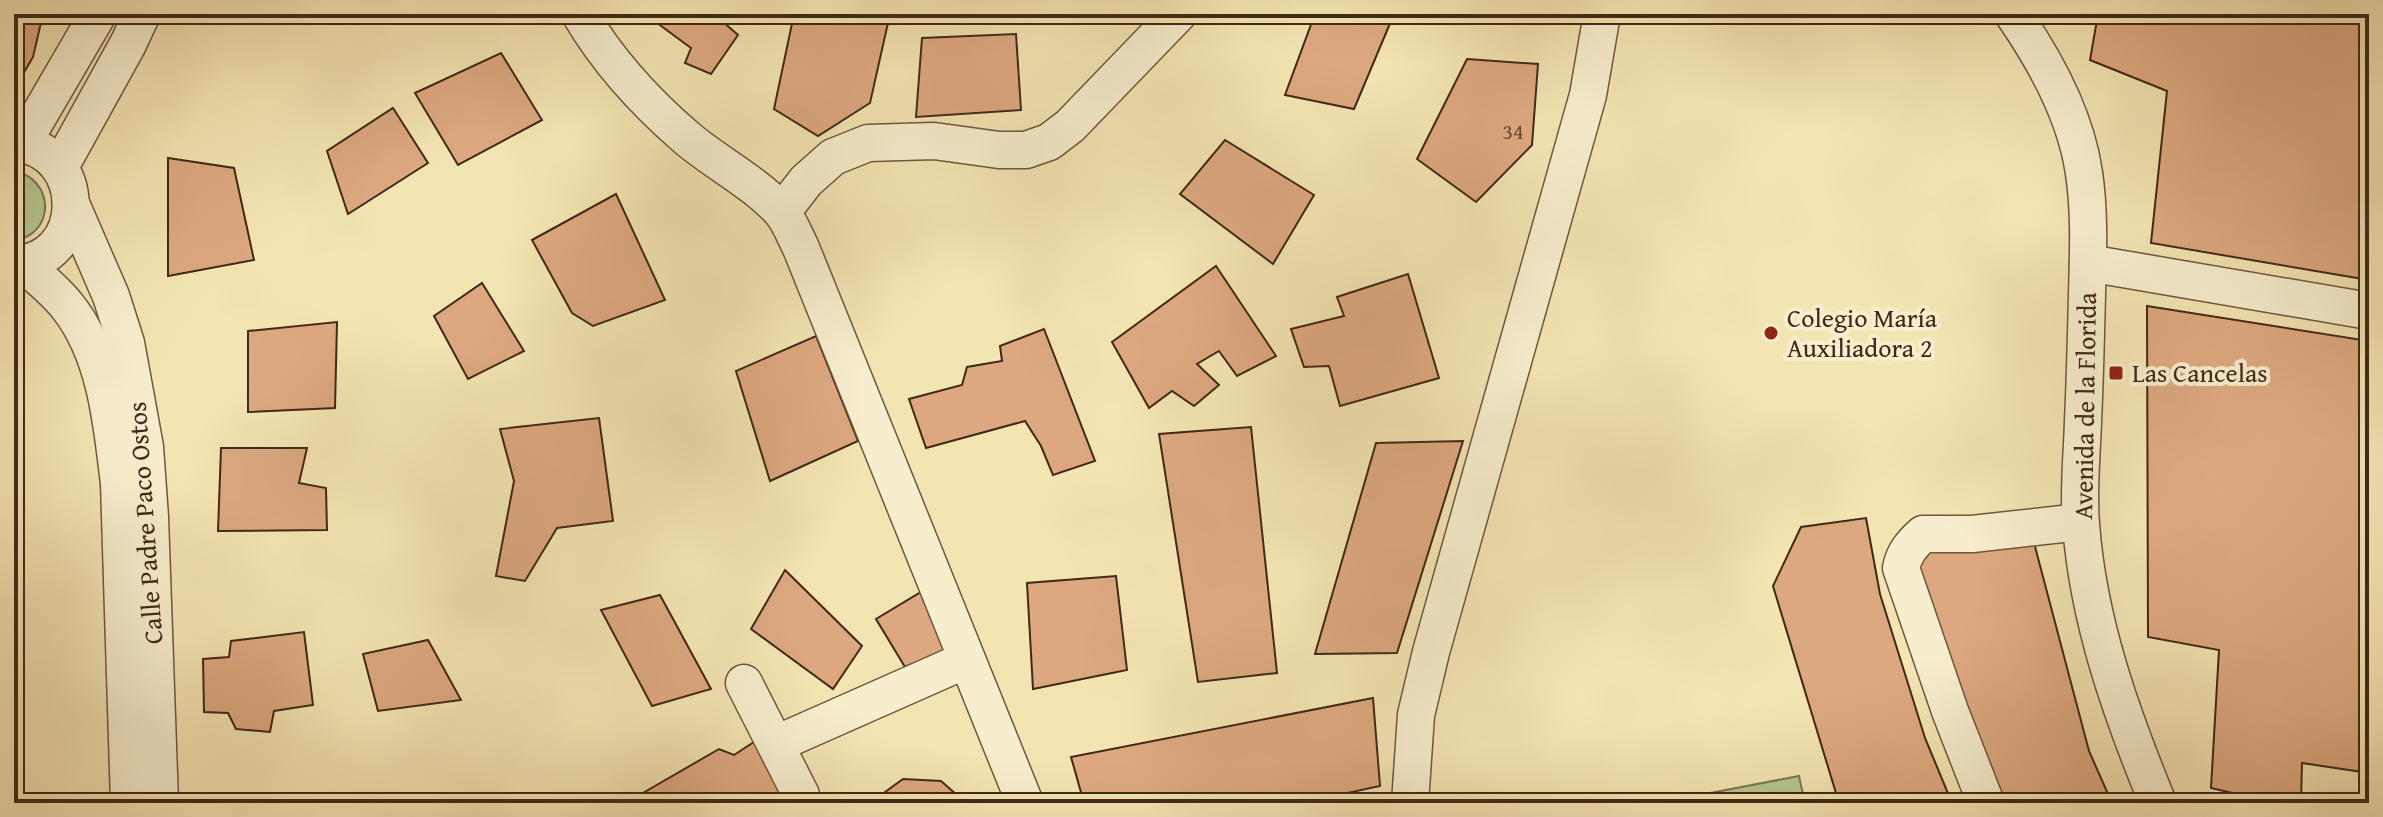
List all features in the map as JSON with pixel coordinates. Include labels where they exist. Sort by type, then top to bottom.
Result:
[{"type":"street","points":[[16,143],[34,124],[98,14]]},
{"type":"street","points":[[16,143],[45,153],[60,167],[142,14]]},
{"type":"street","points":[[580,14],[621,72],[654,109],[782,212],[801,248],[1025,803]]},
{"type":"street","points":[[782,212],[806,181],[833,157],[868,143],[934,141],[999,150],[1026,150],[1049,142],[1070,126],[1178,14]]},
{"type":"street","points":[[1410,803],[1416,715],[1431,652],[1588,95],[1602,14]]},
{"type":"street","name":"Avenida de la Florida","points":[[2013,14],[2049,74],[2076,138],[2084,172],[2088,263],[2080,522],[2089,589],[2102,646],[2118,700],[2158,803]]},
{"type":"street","name":"Calle Padre Paco Ostos","points":[[60,167],[69,185],[72,206],[111,296],[126,343],[141,420],[150,517],[160,803]]},
{"type":"street","points":[[18,264],[42,257],[58,244],[68,226],[72,206]]},
{"type":"street","points":[[2088,263],[2369,311]]},
{"type":"street","name":"Calle Padre Paco Ostos","points":[[18,264],[60,298],[85,333],[98,367],[113,435],[119,484],[129,803]]},
{"type":"street","points":[[1986,803],[1950,711],[1901,568],[1903,558],[1923,534],[1972,534],[2080,522]]},
{"type":"street","points":[[776,744],[966,660]]},
{"type":"street","points":[[744,683],[801,795]]},
{"type":"green space","points":[[14,171],[37,184],[45,206],[37,228],[28,236],[14,241]]},
{"type":"green space","points":[[1799,776],[1805,803],[1658,803]]},
{"type":"building","points":[[14,14],[43,14],[33,57],[15,88]]},
{"type":"building","points":[[645,14],[714,14],[738,35],[711,74],[685,63],[691,48]]},
{"type":"building","points":[[794,14],[890,14],[870,103],[818,136],[774,109]]},
{"type":"building","points":[[1298,14],[1394,14],[1354,109],[1285,95],[1313,19]]},
{"type":"building","points":[[2098,14],[2369,14],[2369,280],[2151,243],[2167,91],[2090,60]]},
{"type":"building","points":[[1016,34],[1021,110],[916,117],[922,38]]},
{"type":"building","points":[[501,53],[542,120],[458,165],[415,93]]},
{"type":"building","points":[[1467,59],[1538,64],[1532,145],[1476,202],[1417,159]]},
{"type":"building","points":[[393,108],[428,163],[348,214],[327,151]]},
{"type":"building","points":[[1225,140],[1314,195],[1273,264],[1180,194]]},
{"type":"building","points":[[168,158],[234,168],[254,260],[168,276]]},
{"type":"building","points":[[616,194],[665,300],[593,326],[572,313],[532,240]]},
{"type":"building","points":[[1216,266],[1276,356],[1237,376],[1219,351],[1197,364],[1219,385],[1194,406],[1172,391],[1149,408],[1112,342]]},
{"type":"building","points":[[1408,274],[1439,378],[1340,406],[1329,366],[1304,367],[1291,329],[1344,316],[1337,297]]},
{"type":"building","points":[[482,283],[524,351],[468,379],[434,316]]},
{"type":"building","points":[[2147,306],[2369,341],[2369,773],[2302,763],[2301,803],[2275,803],[2211,788],[2219,650],[2148,637]]},
{"type":"building","points":[[337,322],[335,408],[248,412],[248,331]]},
{"type":"building","points":[[1044,329],[1095,461],[1053,475],[1041,446],[1025,421],[926,448],[909,399],[962,385],[967,367],[1002,361],[1000,346]]},
{"type":"building","points":[[816,336],[858,441],[770,481],[736,371]]},
{"type":"building","points":[[599,418],[613,521],[557,528],[525,581],[496,576],[514,481],[500,429]]},
{"type":"building","points":[[1251,427],[1277,673],[1198,682],[1159,434]]},
{"type":"building","points":[[1463,441],[1397,653],[1315,654],[1376,443]]},
{"type":"building","points":[[221,448],[307,448],[299,483],[326,488],[327,530],[218,531]]},
{"type":"building","points":[[1866,518],[1880,594],[1925,738],[1952,803],[1839,803],[1773,586],[1801,527]]},
{"type":"building","points":[[2033,539],[2089,751],[2112,803],[1999,803],[1917,573],[1922,552]]},
{"type":"building","points":[[785,570],[862,646],[833,689],[751,629]]},
{"type":"building","points":[[1116,576],[1127,670],[1033,689],[1027,583]]},
{"type":"building","points":[[921,592],[950,649],[905,667],[876,619]]},
{"type":"building","points":[[660,595],[711,689],[652,706],[601,610]]},
{"type":"building","points":[[304,632],[313,705],[274,711],[270,732],[236,729],[228,713],[204,712],[203,659],[229,657],[231,641]]},
{"type":"building","points":[[428,640],[461,700],[378,711],[363,654]]},
{"type":"building","points":[[1373,698],[1380,786],[1301,803],[1084,803],[1071,757]]},
{"type":"building","points":[[757,740],[785,803],[641,803],[636,797],[719,749],[734,755]]},
{"type":"building","points":[[903,779],[941,781],[966,803],[870,803]]},
{"type":"place","name":"Colegio María Auxiliadora 2","points":[[1771,333]]},
{"type":"place","name":"Las Cancelas","points":[[2116,373]]}]
